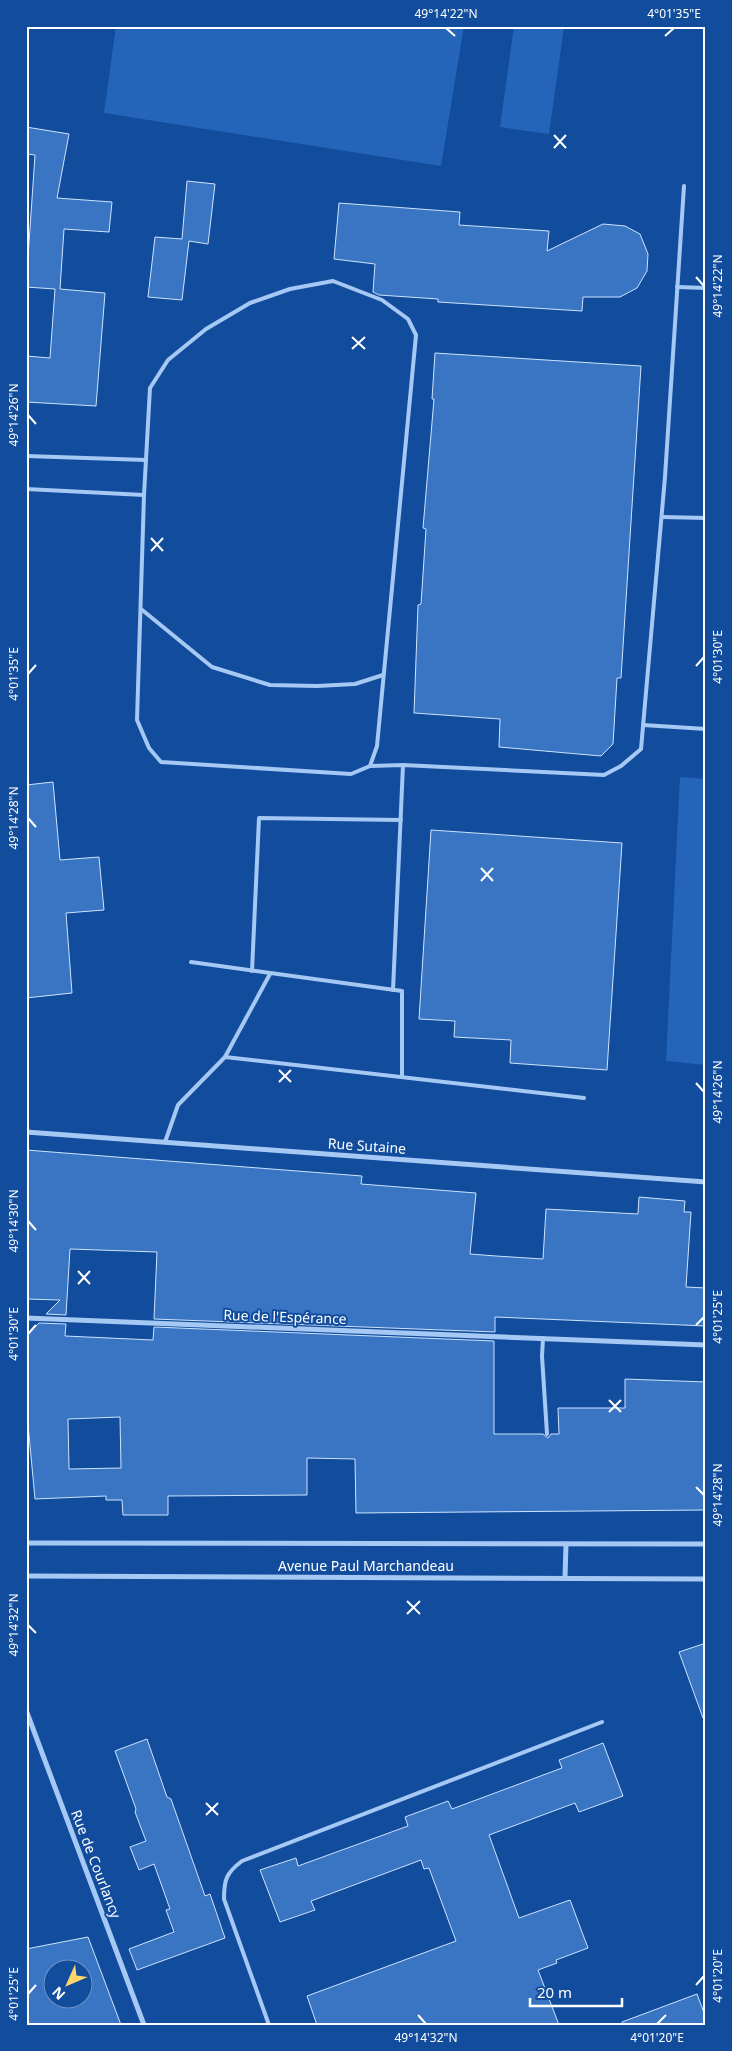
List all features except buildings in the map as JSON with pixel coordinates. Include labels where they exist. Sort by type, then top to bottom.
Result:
[{"type":"street","name":"Rue Sutaine","points":[[26,1132],[706,1182]]},
{"type":"street","name":"Rue de l'Espérance","points":[[26,1318],[706,1344]]},
{"type":"street","name":"Avenue Paul Marchandeau","points":[[26,1543],[706,1544]]},
{"type":"street","points":[[566,1544],[566,1578]]},
{"type":"street","name":"Avenue Paul Marchandeau","points":[[26,1576],[706,1579]]},
{"type":"street","name":"Rue de Courlancy","points":[[26,1710],[144,2025]]},
{"type":"lane","points":[[370,766],[377,746],[416,335],[408,320],[382,300],[333,281],[290,289],[250,303],[206,329],[168,360],[150,388],[144,495],[137,720],[149,748],[161,762],[351,774],[370,766],[403,765],[604,775],[622,766],[641,749],[662,517],[684,186]]},
{"type":"lane","points":[[677,287],[706,288]]},
{"type":"lane","points":[[26,456],[146,460]]},
{"type":"lane","points":[[26,489],[144,495]]},
{"type":"lane","points":[[662,517],[706,518]]},
{"type":"lane","points":[[141,609],[212,667],[270,684],[317,686],[355,684],[383,675]]},
{"type":"lane","points":[[643,725],[706,729]]},
{"type":"lane","points":[[393,990],[403,765]]},
{"type":"lane","points":[[252,971],[259,818],[401,820]]},
{"type":"lane","points":[[191,962],[402,991],[402,1077]]},
{"type":"lane","points":[[165,1142],[178,1105],[225,1057],[270,974]]},
{"type":"lane","points":[[225,1057],[584,1098]]},
{"type":"lane","points":[[543,1338],[542,1356],[547,1434]]},
{"type":"lane","points":[[269,2025],[224,1899],[224,1880],[234,1866],[242,1860],[602,1722]]},
{"type":"shaded area","points":[[116,26],[464,26],[441,166],[104,113]]},
{"type":"shaded area","points":[[514,26],[564,27],[549,134],[500,127]]},
{"type":"shaded area","points":[[680,777],[706,779],[706,1065],[666,1061]]}]
